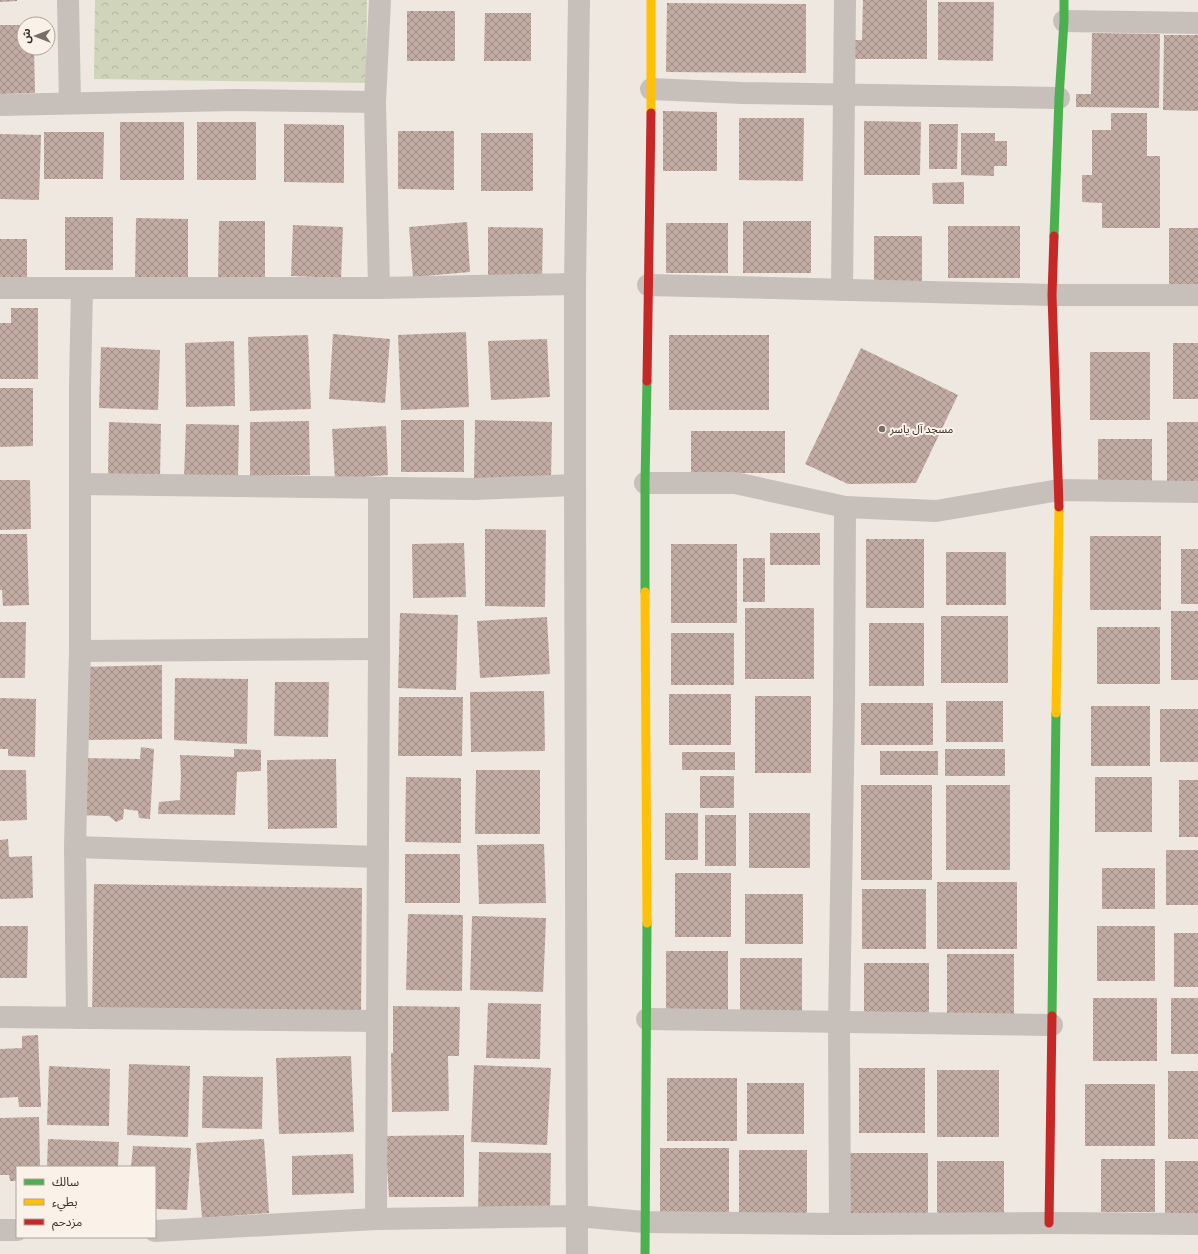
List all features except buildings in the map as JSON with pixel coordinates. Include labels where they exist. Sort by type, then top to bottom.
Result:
[{"type":"street","points":[[68,0],[70,103]]},
{"type":"street","points":[[379,288],[375,102],[380,0]]},
{"type":"street","points":[[577,1254],[575,284],[579,0]]},
{"type":"street","points":[[644,1254],[647,1019],[645,483],[651,0]]},
{"type":"street","points":[[842,290],[845,0]]},
{"type":"street","points":[[1049,1223],[1059,490],[1052,295],[1059,98],[1064,10],[1198,23]]},
{"type":"street","points":[[651,89],[742,93],[1059,98]]},
{"type":"street","points":[[0,105],[234,100],[375,102]]},
{"type":"street","points":[[0,288],[379,288],[575,284]]},
{"type":"street","points":[[648,285],[1052,295],[1198,295]]},
{"type":"street","points":[[77,1018],[75,847],[80,651],[82,288]]},
{"type":"street","points":[[645,483],[735,483],[845,507],[936,511],[1059,490],[1198,492]]},
{"type":"street","points":[[80,484],[474,489],[575,486]]},
{"type":"street","points":[[376,1219],[380,649],[379,488]]},
{"type":"street","points":[[840,1224],[839,1023],[844,702],[845,507]]},
{"type":"street","points":[[80,651],[380,649]]},
{"type":"street","points":[[75,847],[378,857]]},
{"type":"street","points":[[0,1017],[377,1020]]},
{"type":"street","points":[[647,1019],[1052,1025]]},
{"type":"street","points":[[156,1231],[376,1219],[577,1216],[644,1222],[840,1224],[1198,1224]]},
{"type":"street","points":[[0,1230],[16,1230]]},
{"type":"green space","points":[[95,0],[367,0],[366,83],[94,79]]},
{"type":"traffic: fast","points":[[1054,236],[1064,0]]},
{"type":"traffic: fast","points":[[645,592],[647,381]]},
{"type":"traffic: fast","points":[[1052,1016],[1056,713]]},
{"type":"traffic: fast","points":[[645,1254],[647,923]]},
{"type":"traffic: slow","points":[[651,0],[651,113]]},
{"type":"traffic: slow","points":[[1056,713],[1059,507]]},
{"type":"traffic: slow","points":[[645,592],[647,923]]},
{"type":"traffic: jam","points":[[647,381],[651,113]]},
{"type":"traffic: jam","points":[[1054,236],[1052,295],[1059,507]]},
{"type":"traffic: jam","points":[[1049,1223],[1052,1016]]},
{"type":"place","name":"مسجد آل ياسر","points":[[882,429]]}]
